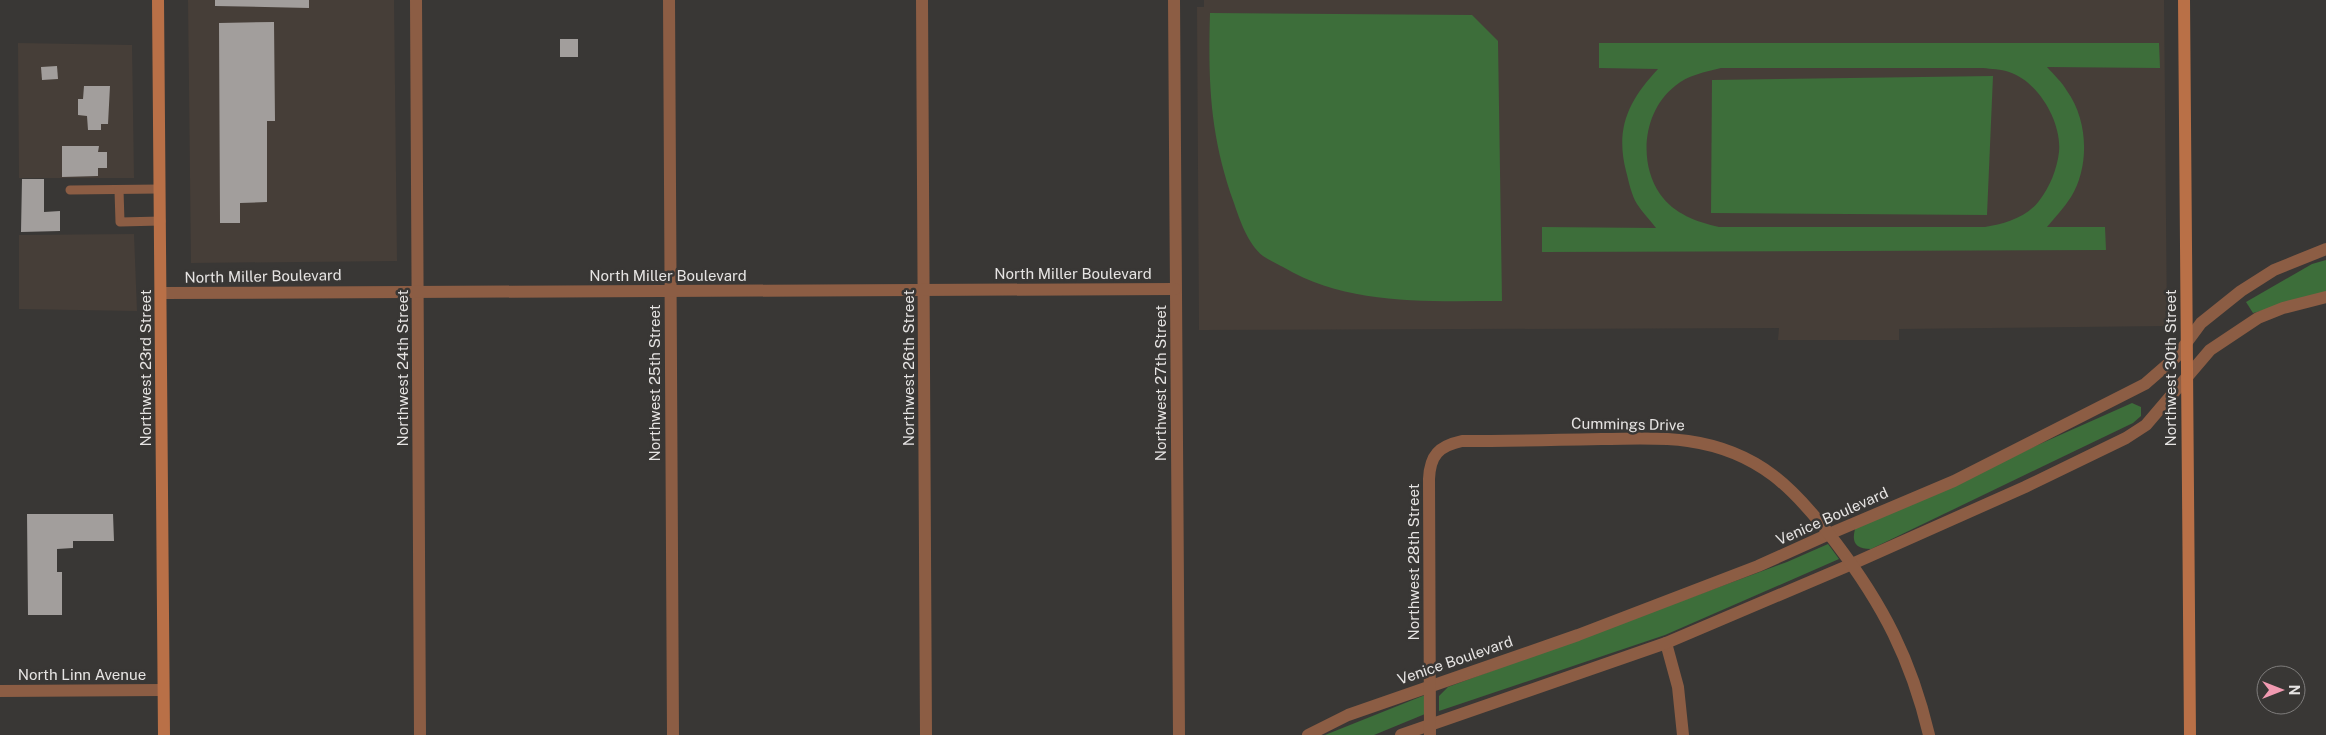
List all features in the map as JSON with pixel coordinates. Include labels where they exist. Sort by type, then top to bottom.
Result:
[{"type":"main road","name":"Northwest 23rd Street","points":[[158,0],[164,735]]},
{"type":"main road","name":"Northwest 30th Street","points":[[2184,0],[2190,735]]},
{"type":"street","name":"Northwest 24th Street","points":[[416,0],[420,735]]},
{"type":"street","name":"Northwest 25th Street","points":[[668,0],[673,735]]},
{"type":"street","name":"Northwest 26th Street","points":[[922,0],[926,735]]},
{"type":"street","name":"Northwest 27th Street","points":[[1174,0],[1179,735]]},
{"type":"street","name":"Venice Boulevard","points":[[1308,735],[1348,714],[1605,625],[1758,566],[1954,481],[2145,384],[2176,357],[2201,323],[2241,291],[2274,270],[2326,249]]},
{"type":"street","name":"North Miller Boulevard","points":[[161,293],[1175,289]]},
{"type":"street","points":[[1401,735],[1430,729],[1666,643],[1852,564],[2025,487],[2126,438],[2146,424],[2210,350],[2258,318],[2284,308],[2326,297]]},
{"type":"street","name":"Cummings Drive","points":[[1438,451],[1449,444],[1462,441],[1634,439],[1690,441],[1730,452],[1767,470],[1798,496],[1864,580],[1894,632],[1918,690],[1929,735]]},
{"type":"street","name":"Northwest 28th Street","points":[[1430,729],[1429,468],[1431,461],[1438,451]]},
{"type":"street","points":[[1666,643],[1683,714],[1683,735]]},
{"type":"street","name":"North Linn Avenue","points":[[0,691],[163,690]]},
{"type":"lane","points":[[70,190],[160,189]]},
{"type":"lane","points":[[119,190],[120,222],[161,221]]},
{"type":"shaded area","points":[[188,0],[394,0],[397,261],[191,263]]},
{"type":"shaded area","points":[[1204,0],[2164,0],[2167,326],[1899,329],[1899,340],[1778,340],[1779,328],[1199,330],[1197,7],[1204,7]]},
{"type":"shaded area","points":[[18,43],[132,45],[134,178],[19,178]]},
{"type":"shaded area","points":[[134,234],[137,311],[19,309],[19,235]]},
{"type":"green space","points":[[1210,13],[1472,15],[1498,41],[1502,301],[1417,301],[1362,295],[1308,280],[1263,256],[1245,232],[1226,179],[1220,155],[1215,132],[1210,87]]},
{"type":"green space","points":[[1599,43],[2159,43],[2160,68],[2047,67],[2063,85],[2079,115],[2083,129],[2084,157],[2077,185],[2071,197],[2047,227],[2105,227],[2106,250],[1542,252],[1542,227],[1656,228],[1639,207],[1633,196],[1623,156],[1622,141],[1627,116],[1632,104],[1639,92],[1658,69],[1599,68]],"holes":[[[1721,68],[1983,68],[2009,72],[2029,84],[2046,104],[2057,128],[2059,140],[2057,165],[2043,196],[2028,212],[2007,222],[1985,227],[1719,227],[1702,223],[1679,212],[1660,194],[1653,181],[1647,152],[1647,137],[1650,123],[1664,97],[1680,82],[1697,74]]]},
{"type":"green space","points":[[1993,76],[1987,215],[1711,213],[1712,80]]},
{"type":"green space","points":[[2326,260],[2326,294],[2253,313],[2246,302],[2312,264]]},
{"type":"green space","points":[[2132,403],[2141,407],[2141,416],[2133,423],[1871,549],[1861,548],[1855,543],[1856,526]]},
{"type":"green space","points":[[1828,544],[1839,559],[1665,635],[1439,711],[1439,696],[1448,687],[1787,562]]},
{"type":"green space","points":[[1425,695],[1425,714],[1374,735],[1325,735]]},
{"type":"building","points":[[215,0],[309,0],[309,8],[215,6]]},
{"type":"building","points":[[274,22],[275,121],[267,121],[267,202],[240,203],[240,223],[220,223],[219,23]]},
{"type":"building","points":[[560,39],[578,39],[578,57],[560,57]]},
{"type":"building","points":[[57,66],[58,79],[42,80],[41,67]]},
{"type":"building","points":[[84,86],[110,86],[108,124],[101,124],[101,130],[88,130],[87,116],[78,115],[78,99],[83,99]]},
{"type":"building","points":[[62,146],[99,146],[98,152],[107,152],[107,168],[98,168],[98,176],[62,177]]},
{"type":"building","points":[[22,179],[44,179],[44,212],[60,211],[60,231],[21,232]]},
{"type":"building","points":[[27,514],[113,514],[114,541],[73,541],[73,548],[57,549],[57,572],[62,572],[62,615],[28,615]]}]
